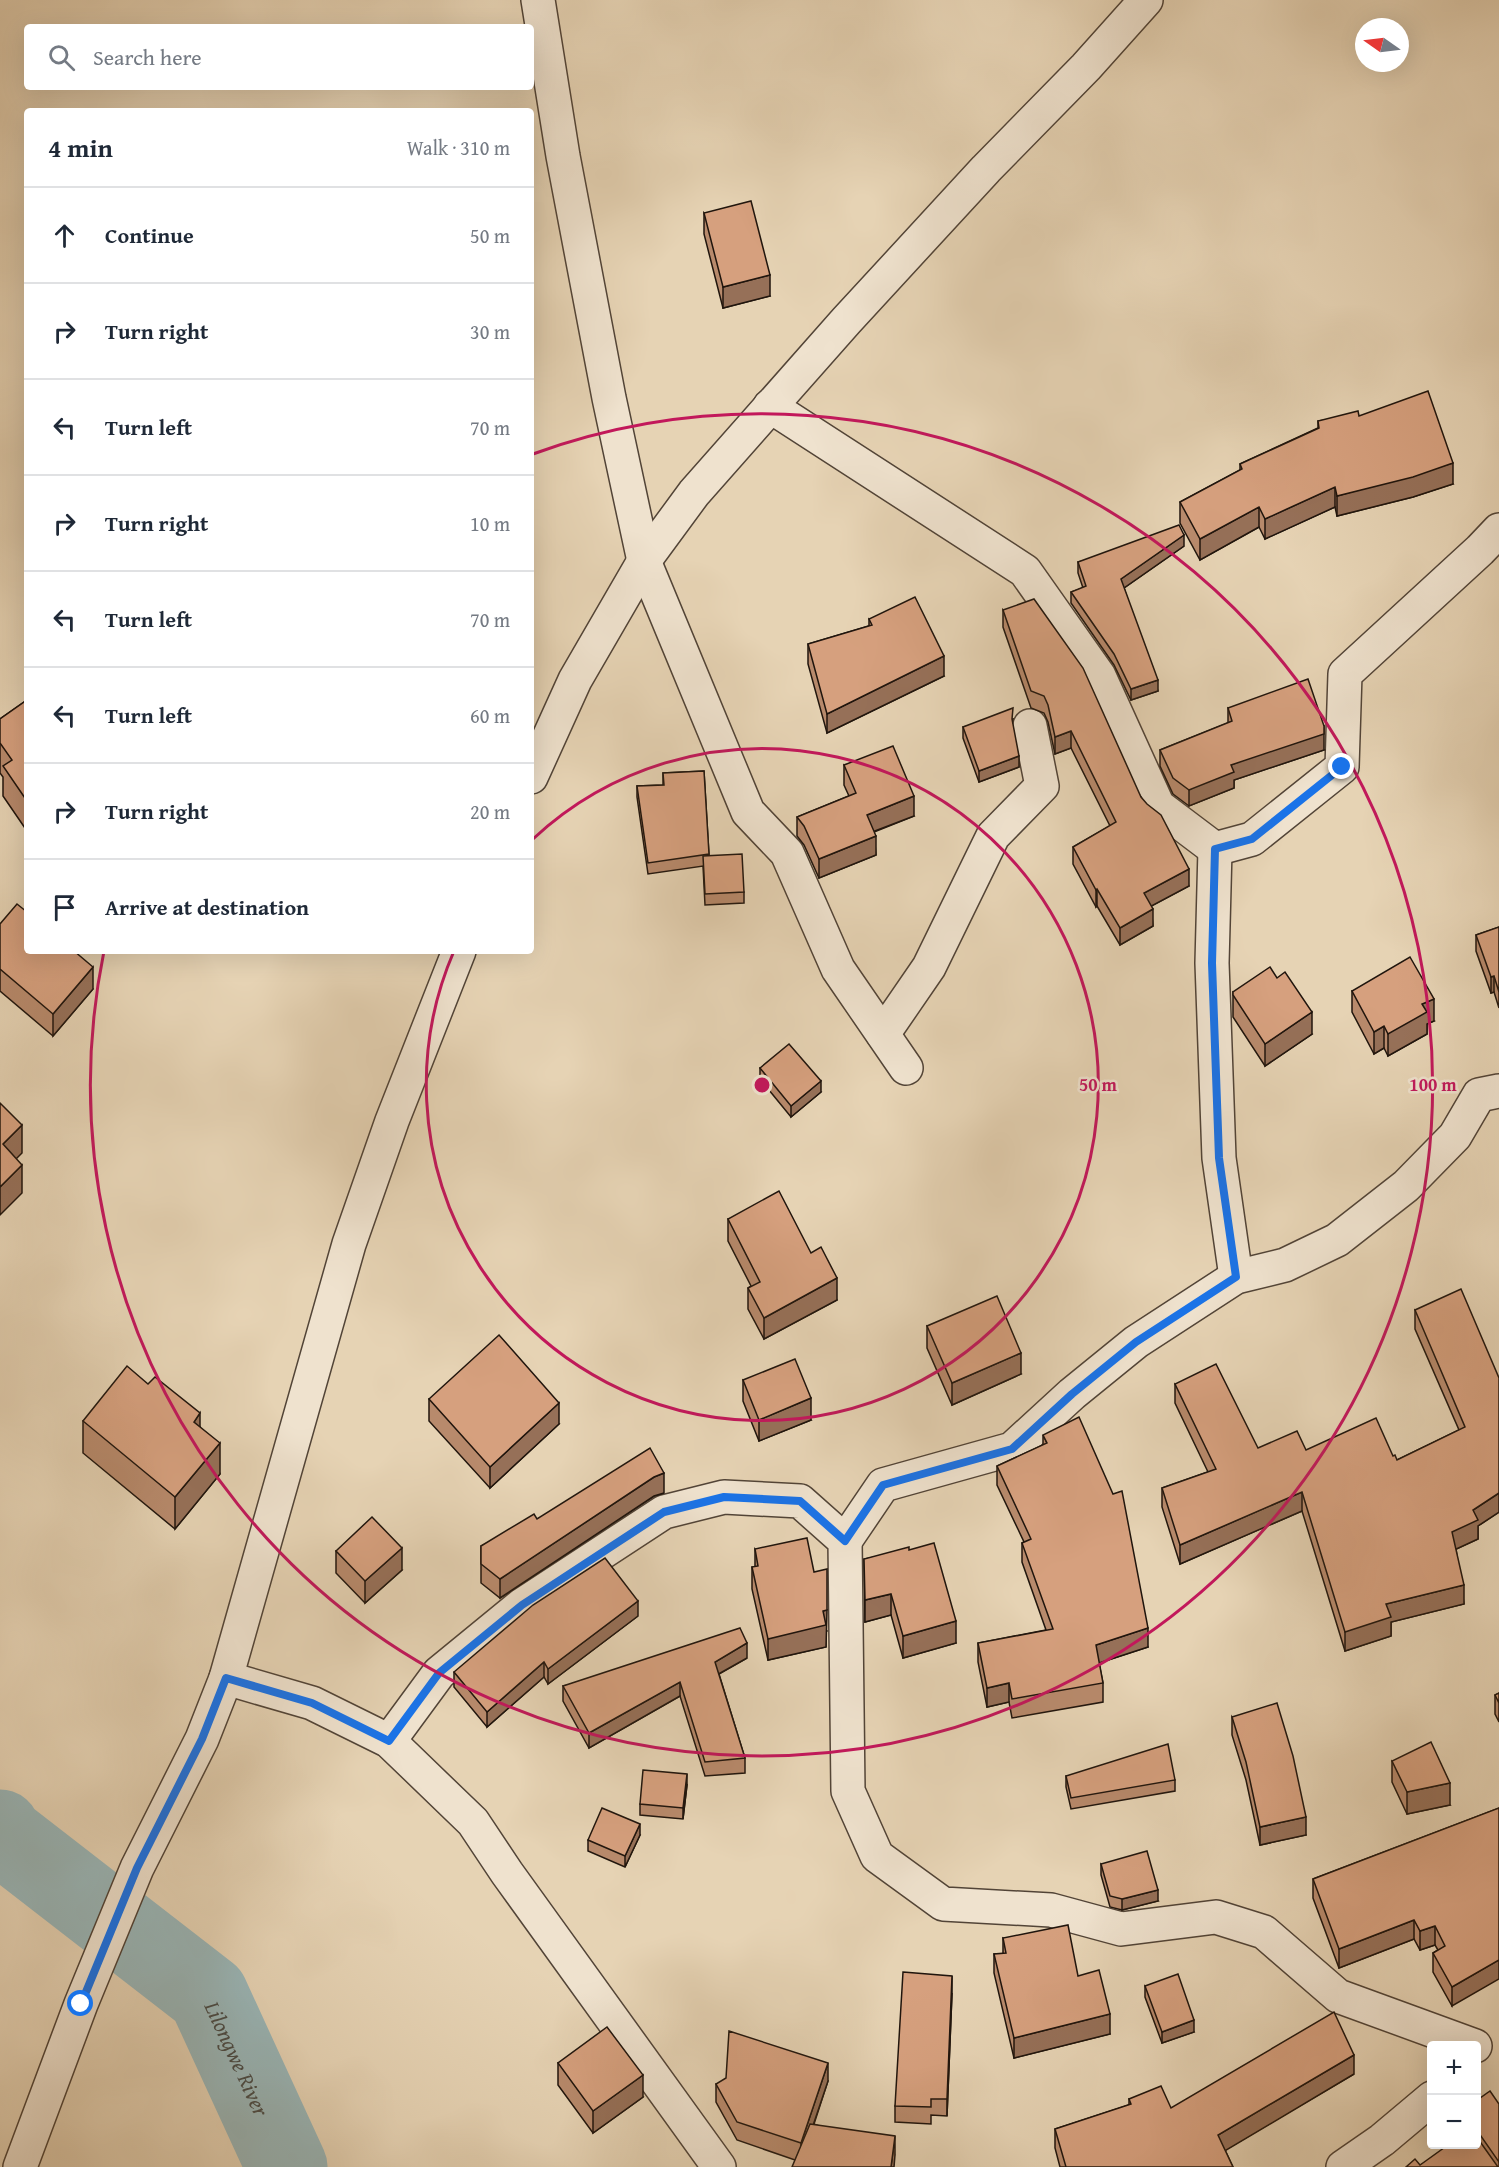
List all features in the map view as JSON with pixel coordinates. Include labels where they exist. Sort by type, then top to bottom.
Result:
[{"type":"street","points":[[538,0],[562,156],[609,398],[644,561],[748,812],[787,853],[838,969],[906,1068]]},
{"type":"street","points":[[534,770],[575,680],[644,561],[694,493],[978,177],[1086,67],[1143,1]]},
{"type":"street","points":[[770,406],[1025,572],[1099,676],[1158,806],[1215,849]]},
{"type":"street","points":[[1215,849],[1252,839],[1342,767],[1345,674],[1499,530]]},
{"type":"street","points":[[883,1034],[929,967],[993,836],[1042,786],[1030,726]]},
{"type":"street","points":[[1215,849],[1212,963],[1219,1158],[1236,1277]]},
{"type":"street","points":[[20,2167],[81,2004],[137,1868],[202,1739],[226,1678],[349,1244],[392,1121],[458,954]]},
{"type":"street","points":[[1483,2049],[1338,1996],[1264,1932],[1216,1917],[1121,1929],[1051,1910],[943,1904],[877,1856],[848,1791],[845,1541],[883,1485],[1012,1449],[1072,1394],[1136,1342],[1236,1277],[1285,1265],[1337,1240],[1414,1178],[1455,1136],[1479,1095],[1499,1091]]},
{"type":"street","points":[[389,1741],[439,1673],[522,1605],[664,1512],[724,1497],[800,1501],[845,1541]]},
{"type":"street","points":[[226,1678],[312,1703],[389,1741],[473,1822],[514,1883],[719,2167]]},
{"type":"street","points":[[1343,2167],[1382,2140],[1427,2101]]},
{"type":"building","points":[[751,201],[770,275],[723,287],[704,213]]},
{"type":"building","points":[[1428,391],[1453,463],[1413,477],[1337,496],[1335,487],[1265,519],[1259,507],[1200,539],[1180,502],[1242,469],[1240,464],[1319,428],[1318,421],[1358,411],[1359,416]]},
{"type":"building","points":[[1179,525],[1184,535],[1121,579],[1158,680],[1131,689],[1114,654],[1071,592],[1086,586],[1078,562]]},
{"type":"building","points":[[915,597],[944,656],[827,714],[808,644],[872,625],[869,619]]},
{"type":"building","points":[[1034,599],[1083,668],[1141,797],[1161,815],[1189,869],[1144,893],[1153,909],[1120,928],[1073,847],[1116,822],[1071,731],[1055,737],[1048,705],[1044,696],[1031,691],[1003,610]]},
{"type":"building","points":[[1308,679],[1324,726],[1324,734],[1231,765],[1234,772],[1189,790],[1173,778],[1160,750],[1232,721],[1228,708]]},
{"type":"building","points":[[24,702],[24,797],[3,766],[12,760],[0,743],[0,719]]},
{"type":"building","points":[[1013,708],[1012,719],[1019,756],[979,771],[963,727]]},
{"type":"building","points":[[893,746],[914,796],[867,815],[876,836],[819,859],[804,826],[797,817],[856,793],[844,765]]},
{"type":"building","points":[[704,771],[709,854],[648,863],[637,786],[664,785],[663,773]]},
{"type":"building","points":[[742,854],[744,892],[705,894],[703,856]]},
{"type":"building","points":[[17,904],[24,910],[24,954],[78,954],[93,967],[53,1014],[0,969],[0,924]]},
{"type":"building","points":[[1499,927],[1499,992],[1494,976],[1491,977],[1476,935]]},
{"type":"building","points":[[1410,957],[1434,999],[1422,1004],[1427,1012],[1388,1034],[1384,1026],[1374,1032],[1352,991]]},
{"type":"building","points":[[1270,967],[1277,978],[1285,972],[1312,1012],[1265,1044],[1233,992]]},
{"type":"building","points":[[789,1044],[821,1081],[791,1106],[760,1068]]},
{"type":"building","points":[[0,1103],[22,1125],[3,1144],[22,1165],[0,1187]]},
{"type":"building","points":[[779,1191],[811,1253],[821,1247],[837,1278],[764,1318],[748,1288],[760,1282],[728,1219]]},
{"type":"building","points":[[1461,1289],[1499,1378],[1499,1493],[1473,1510],[1478,1520],[1452,1532],[1464,1585],[1386,1604],[1391,1617],[1345,1632],[1302,1492],[1180,1545],[1162,1488],[1216,1469],[1175,1384],[1216,1364],[1258,1448],[1297,1431],[1306,1450],[1376,1418],[1397,1460],[1465,1427],[1415,1310]]},
{"type":"building","points":[[997,1296],[1021,1353],[952,1383],[927,1326]]},
{"type":"building","points":[[499,1335],[559,1403],[490,1467],[429,1399]]},
{"type":"building","points":[[795,1359],[811,1398],[759,1420],[743,1380]]},
{"type":"building","points":[[127,1366],[148,1384],[155,1377],[200,1413],[194,1422],[220,1443],[175,1497],[83,1421]]},
{"type":"building","points":[[1079,1417],[1113,1494],[1122,1491],[1148,1628],[1096,1645],[1103,1683],[1012,1699],[1009,1683],[987,1688],[978,1643],[1053,1629],[1022,1543],[1031,1539],[997,1466],[1047,1443],[1043,1435]]},
{"type":"building","points":[[650,1448],[664,1473],[654,1477],[500,1579],[481,1564],[481,1546],[534,1514],[537,1519]]},
{"type":"building","points":[[372,1517],[402,1548],[365,1581],[336,1551]]},
{"type":"building","points":[[807,1538],[814,1572],[827,1569],[827,1610],[823,1611],[826,1625],[768,1639],[752,1567],[758,1566],[755,1549]]},
{"type":"building","points":[[934,1543],[956,1621],[903,1636],[891,1594],[865,1600],[864,1559]]},
{"type":"building","points":[[605,1558],[638,1601],[548,1669],[544,1662],[487,1712],[454,1672],[533,1605]]},
{"type":"building","points":[[740,1628],[747,1643],[715,1662],[745,1758],[705,1762],[680,1682],[589,1733],[563,1686]]},
{"type":"building","points":[[1277,1703],[1293,1756],[1306,1817],[1260,1827],[1246,1762],[1232,1717]]},
{"type":"building","points":[[1431,1742],[1450,1783],[1407,1792],[1392,1761]]},
{"type":"building","points":[[1168,1744],[1175,1780],[1071,1798],[1066,1776]]},
{"type":"building","points":[[643,1770],[687,1774],[683,1808],[640,1804]]},
{"type":"building","points":[[602,1808],[640,1824],[625,1856],[588,1840]]},
{"type":"building","points":[[1499,1808],[1499,1960],[1452,1987],[1433,1953],[1445,1946],[1435,1926],[1420,1931],[1414,1920],[1339,1949],[1313,1879]]},
{"type":"building","points":[[1147,1851],[1158,1890],[1122,1899],[1110,1896],[1101,1864]]},
{"type":"building","points":[[1068,1925],[1078,1976],[1099,1970],[1110,2014],[1014,2038],[994,1954],[1006,1953],[1003,1938]]},
{"type":"building","points":[[903,1972],[952,1976],[947,2099],[931,2099],[931,2107],[895,2106]]},
{"type":"building","points":[[1178,1974],[1194,2020],[1162,2032],[1145,1986]]},
{"type":"building","points":[[1334,2012],[1354,2055],[1218,2135],[1233,2167],[1066,2167],[1055,2129],[1131,2104],[1129,2099],[1161,2086],[1171,2108]]},
{"type":"building","points":[[607,2027],[643,2075],[593,2111],[558,2063]]},
{"type":"building","points":[[729,2031],[828,2063],[801,2143],[737,2122],[716,2084],[726,2078]]},
{"type":"building","points":[[1490,2091],[1499,2104],[1499,2162],[1481,2136],[1481,2097]]},
{"type":"building","points":[[810,2124],[895,2136],[891,2167],[792,2167]]},
{"type":"building","points":[[1481,2143],[1498,2167],[1406,2167],[1415,2159],[1420,2165],[1442,2149],[1481,2149]]},
{"type":"waterway","name":"Lilongwe River","points":[[0,1830],[3,1836],[208,1995],[287,2167]]},
{"type":"route","points":[[81,2004],[137,1868],[202,1739],[226,1678],[312,1703],[389,1741],[439,1673],[522,1605],[664,1512],[724,1497],[800,1501],[845,1541],[883,1485],[1012,1449],[1072,1394],[1136,1342],[1236,1277],[1219,1158],[1212,963],[1215,849],[1252,839],[1342,767]]}]
